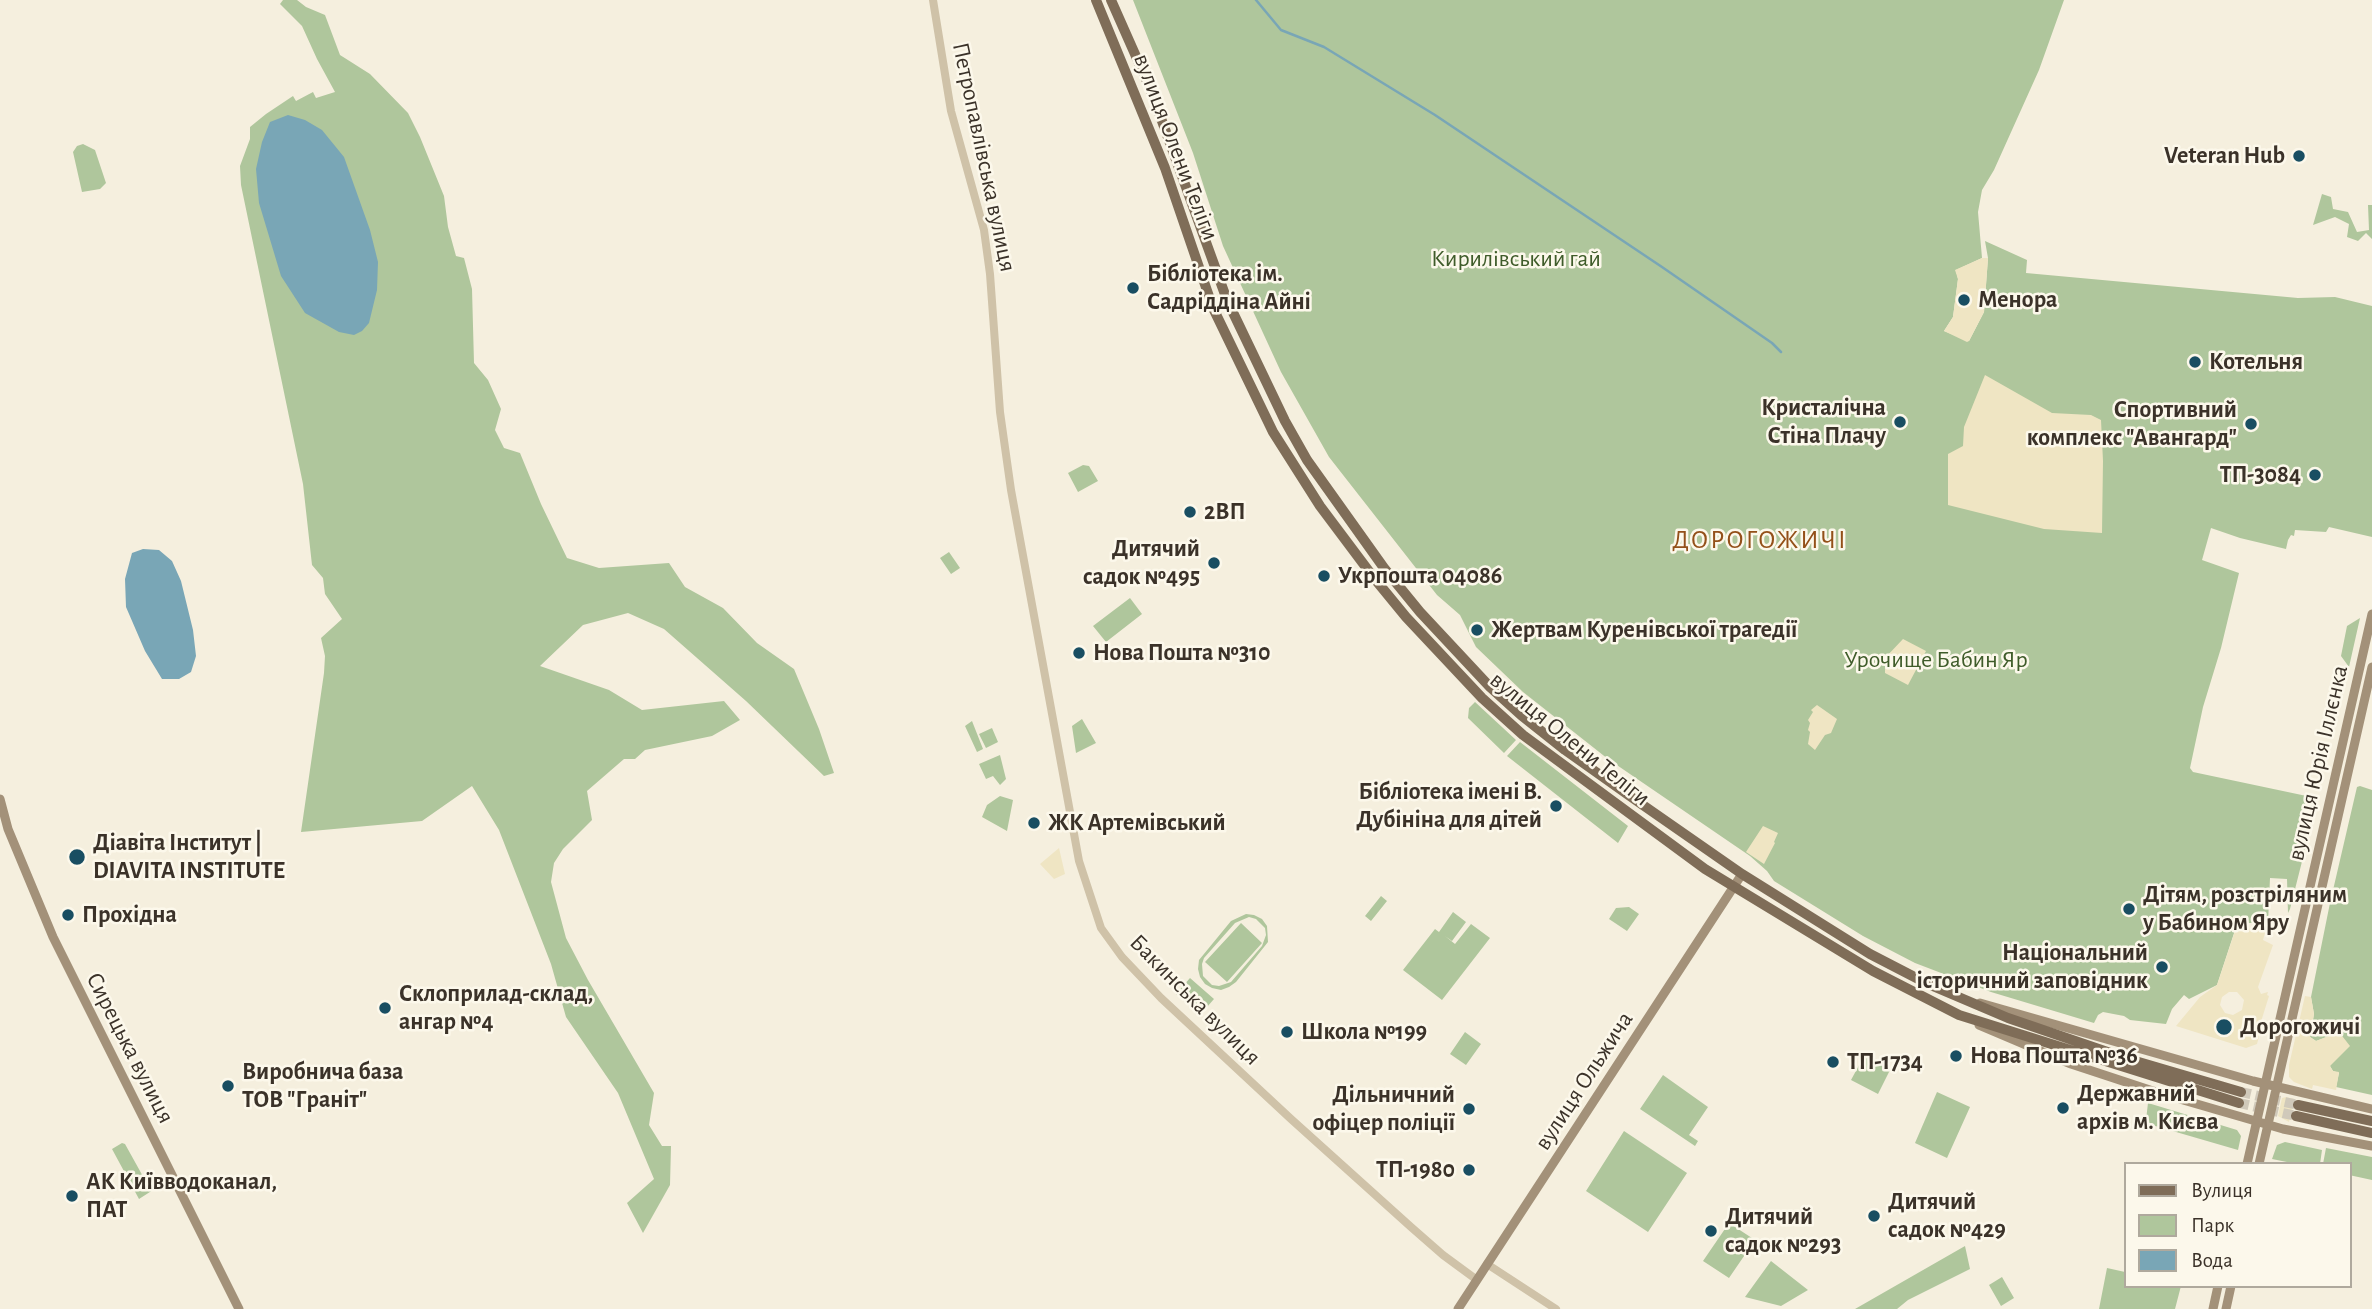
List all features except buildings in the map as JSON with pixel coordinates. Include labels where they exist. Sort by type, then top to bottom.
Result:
[{"type":"main road","name":"вулиця Олени Теліги","points":[[1096,0],[1165,169],[1213,308],[1273,432],[1320,506],[1406,617],[1482,698],[1523,735],[1734,887],[1873,971],[1959,1015],[2019,1044],[2071,1064],[2267,1125],[2372,1146]]},
{"type":"main road","name":"вулиця Олени Теліги","points":[[1111,0],[1150,88],[1232,311],[1285,421],[1307,460],[1384,568],[1464,660],[1521,715],[1565,750],[1742,874],[1870,954],[1916,978],[2008,1018],[2125,1058],[2241,1092]]},
{"type":"main road","name":"вулиця Юрія Іллєнка","points":[[2248,1162],[2372,614]]},
{"type":"main road","name":"вулиця Юрія Іллєнка","points":[[2259,1162],[2372,667]]},
{"type":"main road","name":"Сирецька вулиця","points":[[0,799],[12,840],[53,937],[239,1309]]},
{"type":"main road","name":"вулиця Ольжича","points":[[1458,1309],[1742,874]]},
{"type":"main road","name":"вулиця Олени Теліги","points":[[1964,999],[2039,1018],[2275,1087],[2372,1108]]},
{"type":"main road","name":"вулиця Олени Теліги","points":[[1959,1015],[2239,1103]]},
{"type":"main road","points":[[2298,1105],[2372,1121]]},
{"type":"main road","points":[[2296,1116],[2372,1133]]},
{"type":"main road","points":[[2213,1309],[2218,1288]]},
{"type":"main road","points":[[2226,1309],[2231,1288]]},
{"type":"street","name":"Петропавлівська вулиця","points":[[933,0],[951,111],[984,230],[990,274],[1000,412],[1011,489]]},
{"type":"street","name":"Бакинська вулиця","points":[[1011,489],[1079,861],[1101,928],[1122,957],[1161,998],[1411,1227],[1476,1280]]},
{"type":"street","points":[[1487,1264],[1556,1309]]},
{"type":"green space","points":[[283,0],[297,0],[325,15],[340,55],[370,74],[408,113],[444,196],[448,227],[456,256],[464,258],[472,289],[474,363],[488,380],[501,409],[495,430],[504,448],[520,453],[567,558],[599,568],[669,563],[685,587],[723,608],[757,643],[794,669],[834,773],[824,776],[746,701],[664,629],[628,613],[583,625],[540,666],[609,690],[642,710],[724,701],[740,720],[712,736],[645,750],[635,759],[624,759],[587,791],[592,820],[563,849],[554,863],[551,882],[566,938],[654,1093],[649,1125],[662,1146],[671,1146],[670,1185],[643,1233],[627,1203],[654,1179],[618,1093],[566,1017],[551,964],[499,830],[472,786],[422,821],[301,832],[324,673],[325,656],[321,638],[342,619],[325,594],[323,578],[312,565],[303,484],[241,185],[240,166],[250,139],[250,127],[266,114],[293,96],[296,101],[313,92],[316,98],[335,92],[302,26],[280,4]]},
{"type":"green space","points":[[1133,0],[2064,0],[2039,70],[1994,170],[1982,190],[1978,212],[1982,258],[1956,270],[1958,279],[1953,317],[1944,331],[1969,341],[1984,312],[1988,258],[1985,241],[2027,260],[2026,273],[2298,298],[2335,297],[2372,306],[2372,537],[2329,527],[2326,532],[2295,530],[2286,549],[2211,528],[2202,560],[2239,573],[2203,707],[2190,768],[2193,772],[2316,798],[2288,913],[2287,879],[2270,878],[2268,923],[2246,923],[2236,927],[2217,985],[2189,999],[2184,995],[2172,1009],[2166,1024],[2130,1020],[2124,1016],[2103,1012],[2094,1023],[1991,992],[1915,963],[1863,936],[1774,881],[1750,856],[1608,759],[1523,692],[1476,647],[1460,615],[1437,595],[1329,457],[1281,372],[1223,246],[1193,153]]},
{"type":"green space","points":[[83,144],[95,150],[106,183],[100,189],[82,192],[73,152],[77,146]]},
{"type":"green space","points":[[2322,194],[2331,197],[2333,209],[2348,212],[2357,232],[2369,230],[2368,205],[2372,205],[2372,239],[2366,233],[2358,241],[2347,237],[2349,224],[2335,217],[2313,225]]},
{"type":"green space","points":[[1083,465],[1089,466],[1098,481],[1078,492],[1068,473]]},
{"type":"green space","points":[[949,552],[960,568],[951,574],[940,558]]},
{"type":"green space","points":[[1130,598],[1142,614],[1106,642],[1093,626]]},
{"type":"green space","points":[[2360,618],[2349,667],[2341,656],[2347,626]]},
{"type":"green space","points":[[1475,702],[1516,740],[1504,753],[1468,718],[1469,708]]},
{"type":"green space","points":[[1082,719],[1096,743],[1076,753],[1072,726]]},
{"type":"green space","points":[[972,721],[983,749],[977,752],[965,726]]},
{"type":"green space","points":[[992,728],[998,742],[986,748],[979,734]]},
{"type":"green space","points":[[1520,742],[1628,826],[1618,843],[1507,756]]},
{"type":"green space","points":[[1000,755],[1006,779],[1000,785],[993,776],[986,779],[979,764]]},
{"type":"green space","points":[[2357,787],[2372,790],[2372,1095],[2336,1087],[2339,1073],[2333,1071],[2330,1066],[2340,1032],[2316,1041],[2310,1037],[2314,1014],[2311,997],[2330,903]]},
{"type":"green space","points":[[1000,796],[1013,800],[1007,831],[982,817],[987,805]]},
{"type":"green space","points":[[1381,896],[1387,901],[1371,921],[1365,916]]},
{"type":"green space","points":[[1629,907],[1639,914],[1627,931],[1609,919],[1616,908]]},
{"type":"green space","points":[[1453,912],[1466,922],[1452,941],[1445,936],[1455,944],[1471,924],[1490,938],[1442,1000],[1403,970],[1435,929],[1439,932]]},
{"type":"green space","points":[[1246,914],[1262,919],[1267,926],[1268,942],[1236,982],[1221,990],[1205,984],[1198,969],[1199,960],[1231,921]],"holes":[[[1249,917],[1256,919],[1265,928],[1266,935],[1262,946],[1231,982],[1212,985],[1203,976],[1204,958],[1235,923]]]},
{"type":"green space","points":[[1241,923],[1262,943],[1227,982],[1205,962]]},
{"type":"green space","points":[[1190,978],[1214,999],[1200,1015],[1176,994]]},
{"type":"green space","points":[[1465,1032],[1481,1044],[1466,1065],[1450,1054]]},
{"type":"green space","points":[[1864,1056],[1890,1070],[1878,1094],[1851,1080]]},
{"type":"green space","points":[[1663,1075],[1708,1107],[1689,1135],[1698,1141],[1695,1146],[1640,1109]]},
{"type":"green space","points":[[1937,1092],[1970,1107],[1947,1158],[1915,1143]]},
{"type":"green space","points":[[2148,1103],[2237,1130],[2241,1136],[2238,1150],[2152,1125],[2146,1120]]},
{"type":"green space","points":[[1624,1131],[1687,1173],[1648,1232],[1586,1191]]},
{"type":"green space","points":[[2285,1142],[2322,1150],[2320,1162],[2272,1159],[2277,1145]]},
{"type":"green space","points":[[122,1143],[145,1180],[149,1179],[153,1186],[153,1190],[139,1199],[112,1149]]},
{"type":"green space","points":[[2326,1148],[2372,1157],[2372,1180],[2351,1175],[2351,1162],[2323,1162]]},
{"type":"green space","points":[[1729,1223],[1755,1240],[1729,1278],[1703,1261]]},
{"type":"green space","points":[[1965,1246],[1970,1269],[1908,1300],[1897,1309],[1855,1309]]},
{"type":"green space","points":[[1771,1261],[1808,1290],[1781,1306],[1745,1297]]},
{"type":"green space","points":[[2107,1268],[2124,1272],[2124,1288],[2180,1288],[2175,1309],[2099,1309]]},
{"type":"green space","points":[[2002,1277],[2014,1298],[2001,1306],[1989,1285]]},
{"type":"shaded area","points":[[1988,258],[1984,312],[1967,342],[1944,331],[1953,317],[1958,279],[1955,270]]},
{"type":"shaded area","points":[[1985,375],[2052,413],[2091,415],[2101,420],[2102,533],[2044,529],[1948,505],[1948,454],[1963,446],[1964,427]]},
{"type":"shaded area","points":[[1903,639],[1926,651],[1908,685],[1885,673],[1885,658]]},
{"type":"shaded area","points":[[1817,705],[1837,719],[1831,733],[1825,735],[1815,750],[1808,744],[1808,720],[1813,712],[1811,710]]},
{"type":"shaded area","points":[[1763,826],[1778,833],[1764,864],[1746,852]]},
{"type":"shaded area","points":[[1059,848],[1065,874],[1054,879],[1040,864]]},
{"type":"shaded area","name":"Дорогожичі","points":[[2257,927],[2266,929],[2263,940],[2273,945],[2258,987],[2261,994],[2268,992],[2269,996],[2259,1028],[2261,1029],[2257,1044],[2246,1048],[2176,1026],[2200,997],[2217,985],[2236,928],[2242,930]],"holes":[[[2229,992],[2237,992],[2244,1000],[2242,1010],[2233,1015],[2225,1013],[2220,1005],[2222,997]]]},
{"type":"shaded area","points":[[2305,996],[2311,997],[2314,1014],[2310,1037],[2316,1041],[2339,1032],[2350,1046],[2330,1066],[2333,1071],[2339,1072],[2336,1090],[2313,1085],[2312,1089],[2294,1082],[2289,1077],[2289,1065]]},
{"type":"shaded area","points":[[2282,1098],[2294,1099],[2289,1122],[2278,1116]]},
{"type":"water","points":[[288,115],[305,120],[322,130],[344,157],[370,230],[378,262],[377,290],[369,323],[354,335],[339,332],[305,313],[281,276],[259,203],[256,169],[262,142],[270,122]]},
{"type":"water","points":[[143,549],[159,550],[172,561],[181,581],[193,630],[196,656],[191,672],[179,679],[162,679],[145,651],[126,607],[125,579],[132,553]]},
{"type":"waterway","points":[[1256,0],[1281,30],[1324,47],[1435,115],[1662,267],[1781,352]]},
{"type":"tunnel","points":[[2241,1092],[2298,1105]]},
{"type":"tunnel","points":[[2239,1103],[2296,1116]]},
{"type":"place","name":"Veteran Hub","points":[[2299,156]]},
{"type":"place","name":"Бібліотека ім. Садріддіна Айні","points":[[1133,288]]},
{"type":"place","name":"Менора","points":[[1964,300]]},
{"type":"place","name":"Котельня","points":[[2195,362]]},
{"type":"place","name":"Кристалічна Стіна Плачу","points":[[1900,422]]},
{"type":"place","name":"Спортивний комплекс \"Авангард\"","points":[[2251,424]]},
{"type":"place","name":"ТП-3084","points":[[2315,475]]},
{"type":"place","name":"2ВП","points":[[1190,512]]},
{"type":"place","name":"Дитячий садок №495","points":[[1214,563]]},
{"type":"place","name":"Укрпошта 04086","points":[[1324,576]]},
{"type":"place","name":"Жертвам Куренівської трагедії","points":[[1477,630]]},
{"type":"place","name":"Нова Пошта №310","points":[[1079,653]]},
{"type":"place","name":"Бібліотека імені В. Дубініна для дітей","points":[[1556,806]]},
{"type":"place","name":"ЖК Артемівський","points":[[1034,823]]},
{"type":"place","name":"Діавіта Інститут | DIAVITA INSTITUTE","points":[[77,857]]},
{"type":"place","name":"Дітям, розстріляним у Бабином Яру","points":[[2129,909]]},
{"type":"place","name":"Прохідна","points":[[68,915]]},
{"type":"place","name":"Національний історичний заповідник","points":[[2162,967]]},
{"type":"place","name":"Склоприлад-склад, ангар №4","points":[[385,1008]]},
{"type":"place","name":"Дорогожичі","points":[[2224,1027]]},
{"type":"place","name":"Школа №199","points":[[1287,1032]]},
{"type":"place","name":"Нова Пошта №36","points":[[1956,1056]]},
{"type":"place","name":"ТП-1734","points":[[1833,1062]]},
{"type":"place","name":"Виробнича база ТОВ \"Граніт\"","points":[[228,1086]]},
{"type":"place","name":"Державний архів м. Києва","points":[[2063,1108]]},
{"type":"place","name":"Дільничний офіцер поліції","points":[[1469,1109]]},
{"type":"place","name":"ТП-1980","points":[[1469,1170]]},
{"type":"place","name":"АК Київводоканал, ПАТ","points":[[72,1196]]},
{"type":"place","name":"Дитячий садок №429","points":[[1874,1216]]},
{"type":"place","name":"Дитячий садок №293","points":[[1711,1231]]},
{"type":"district","name":"ДОРОГОЖИЧІ","points":[[1760,540]]},
{"type":"park label","name":"Кирилівський гай","points":[[1516,259]]},
{"type":"park label","name":"Урочище Бабин Яр","points":[[1936,660]]}]
